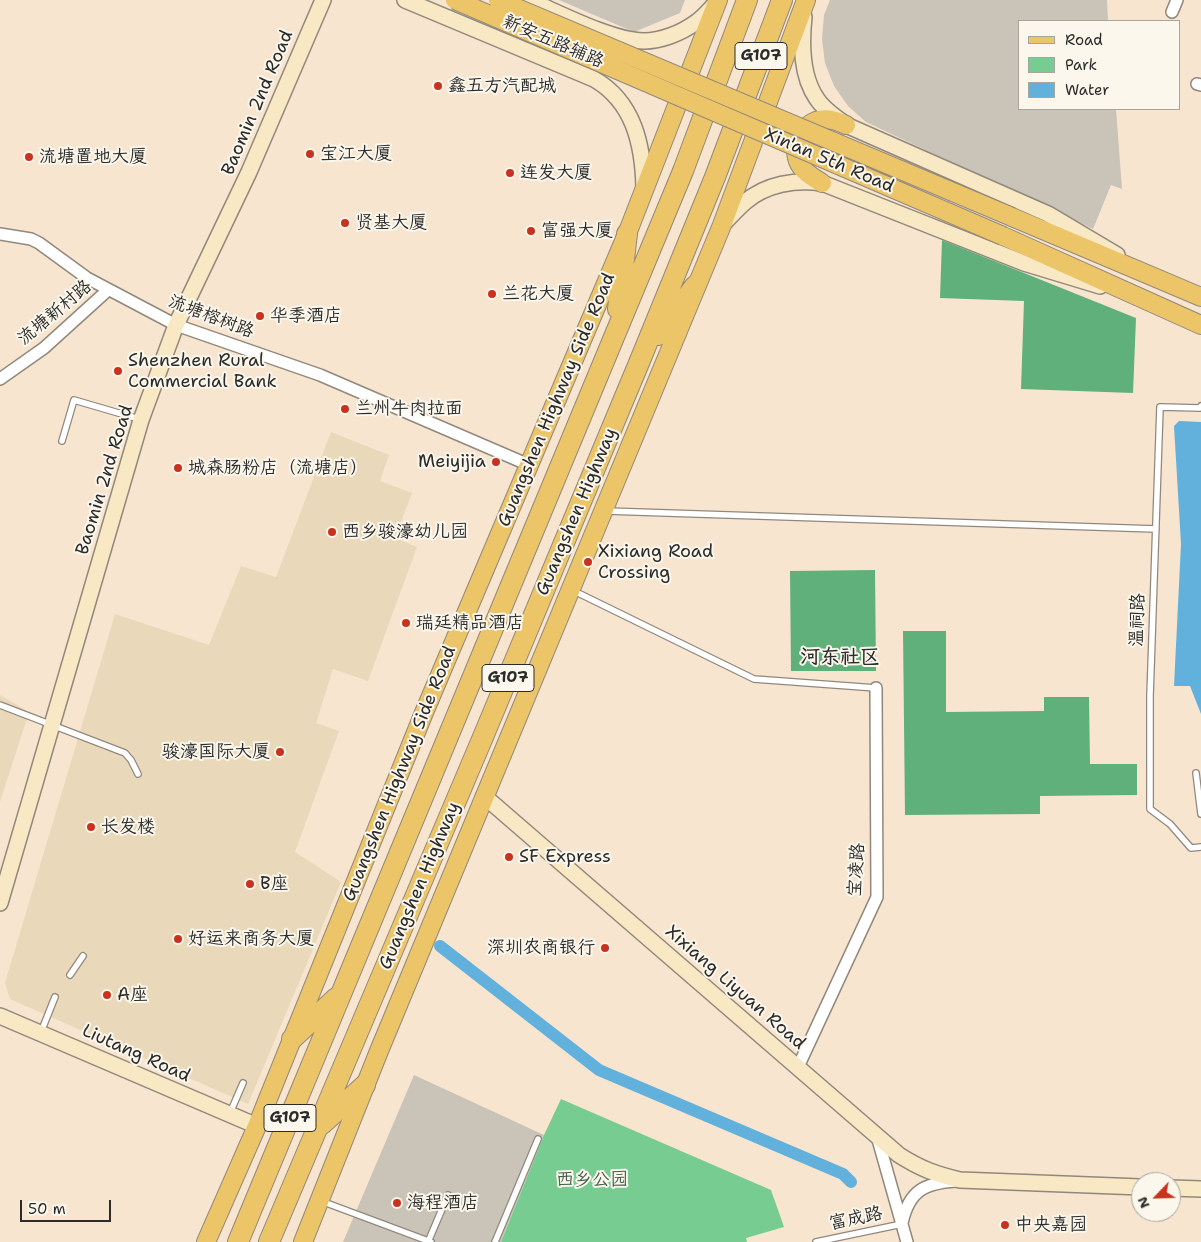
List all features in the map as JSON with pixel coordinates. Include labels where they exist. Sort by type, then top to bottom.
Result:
[{"type":"highway","name":"Guangshen Highway","points":[[238,1242],[683,171],[747,0]]},
{"type":"highway","name":"Guangshen Highway","points":[[269,1242],[641,358],[715,177],[782,0]]},
{"type":"highway","points":[[615,334],[627,234]]},
{"type":"highway","points":[[641,358],[695,286]]},
{"type":"highway","points":[[292,1039],[342,993]]},
{"type":"highway","points":[[317,1129],[365,1085]]},
{"type":"main road","name":"Xin'an 5th Road","points":[[455,0],[1003,236],[1201,325]]},
{"type":"main road","name":"Xin'an 5th Road","points":[[498,0],[1201,297]]},
{"type":"main road","points":[[303,1242],[365,1085],[484,796],[722,225],[806,0]]},
{"type":"main road","name":"Guangshen Highway Side Road","points":[[206,1242],[257,1126],[423,715],[627,234],[718,1]]},
{"type":"main road","points":[[822,182],[803,170],[799,162],[796,149],[801,134],[808,126],[817,121],[827,119],[846,125]]},
{"type":"street","name":"Baomin 2nd Road","points":[[0,903],[142,420],[176,325],[249,172],[323,0]]},
{"type":"street","name":"新安五路辅路","points":[[405,0],[594,79],[606,86],[616,97],[635,127],[641,150],[644,192]]},
{"type":"street","name":"新安五路辅路","points":[[529,0],[609,34],[644,41],[660,39],[679,32],[695,23],[718,1]]},
{"type":"street","points":[[806,0],[802,39],[804,68],[810,86],[818,101],[832,114],[846,125],[1048,214],[1157,278]]},
{"type":"street","points":[[1172,12],[1177,0]]},
{"type":"street","points":[[722,225],[746,201],[768,189],[794,181],[822,182],[1024,263],[1145,300]]},
{"type":"street","name":"流塘榕树路","points":[[0,234],[31,239],[40,243],[87,278],[176,325],[320,375],[529,466]]},
{"type":"street","name":"流塘新村路","points":[[0,379],[44,348],[108,290]]},
{"type":"street","name":"宝凌路","points":[[798,1068],[877,897],[876,688]]},
{"type":"street","name":"Xixiang Liyuan Road","points":[[484,796],[899,1155],[912,1163],[933,1174],[960,1180],[1131,1187]]},
{"type":"street","name":"Liutang Road","points":[[0,1016],[257,1126]]},
{"type":"street","points":[[877,1136],[907,1242]]},
{"type":"street","points":[[902,1224],[908,1203],[918,1190],[934,1184],[960,1180]]},
{"type":"street","points":[[1181,1188],[1201,1189]]},
{"type":"lane","points":[[62,441],[74,400],[142,420]]},
{"type":"lane","name":"温祠路","points":[[1201,406],[1200,408],[1160,407],[1150,696],[1150,809],[1170,824],[1191,848],[1201,847]]},
{"type":"lane","points":[[602,511],[1156,529]]},
{"type":"lane","points":[[570,589],[754,679],[876,688]]},
{"type":"lane","points":[[0,705],[125,753],[138,774]]},
{"type":"lane","points":[[1196,773],[1201,814]]},
{"type":"lane","points":[[70,975],[83,956]]},
{"type":"lane","points":[[41,1033],[55,997]]},
{"type":"lane","points":[[229,1115],[242,1083]]},
{"type":"lane","points":[[495,1242],[538,1139]]},
{"type":"lane","points":[[320,1200],[429,1242],[448,1195]]},
{"type":"lane","name":"富成路","points":[[816,1242],[902,1224]]},
{"type":"shaded area","points":[[559,0],[685,0],[680,13],[634,32]]},
{"type":"shaded area","points":[[830,0],[1107,0],[1108,20],[1018,20],[1018,110],[1116,110],[1122,189],[1111,185],[1093,229],[866,122],[848,106],[834,86],[825,63],[822,39],[824,15]]},
{"type":"shaded area","points":[[331,432],[389,455],[380,481],[412,493],[395,538],[417,547],[368,681],[333,669],[316,723],[339,731],[295,852],[341,882],[248,1104],[10,999],[5,983],[115,614],[209,645],[241,566],[276,577]]},
{"type":"shaded area","points":[[0,695],[29,712],[0,802]]},
{"type":"shaded area","points":[[414,1075],[544,1135],[501,1242],[343,1242]]},
{"type":"green space","points":[[942,240],[1136,318],[1133,393],[1021,389],[1024,301],[940,298]]},
{"type":"green space","points":[[875,570],[876,671],[791,671],[790,571]]},
{"type":"green space","points":[[903,631],[946,631],[946,712],[1044,711],[1044,697],[1089,697],[1090,764],[1137,764],[1137,795],[1040,796],[1040,814],[905,815]]},
{"type":"green space","name":"西乡公园","points":[[561,1099],[771,1190],[784,1227],[746,1238],[747,1242],[501,1242],[544,1135]]},
{"type":"water","points":[[1179,421],[1201,422],[1201,714],[1190,686],[1174,686],[1181,544],[1174,426]]},
{"type":"waterway","points":[[440,946],[599,1070],[843,1174],[851,1182]]},
{"type":"place","name":"鑫五方汽配城","points":[[438,86]]},
{"type":"place","name":"宝江大厦","points":[[310,154]]},
{"type":"place","name":"流塘置地大厦","points":[[29,157]]},
{"type":"place","name":"连发大厦","points":[[510,173]]},
{"type":"place","name":"贤基大厦","points":[[345,223]]},
{"type":"place","name":"富强大厦","points":[[531,231]]},
{"type":"place","name":"兰花大厦","points":[[492,294]]},
{"type":"place","name":"华季酒店","points":[[260,316]]},
{"type":"place","name":"Shenzhen Rural Commercial Bank","points":[[118,371]]},
{"type":"place","name":"兰州牛肉拉面","points":[[345,409]]},
{"type":"place","name":"Meiyijia","points":[[496,462]]},
{"type":"place","name":"城森肠粉店（流塘店）","points":[[178,468]]},
{"type":"place","name":"西乡骏濠幼儿园","points":[[332,532]]},
{"type":"place","name":"Xixiang Road Crossing","points":[[588,562]]},
{"type":"place","name":"瑞廷精品酒店","points":[[406,623]]},
{"type":"place","name":"骏濠国际大厦","points":[[280,752]]},
{"type":"place","name":"长发楼","points":[[91,827]]},
{"type":"place","name":"SF Express","points":[[509,857]]},
{"type":"place","name":"B座","points":[[250,884]]},
{"type":"place","name":"好运来商务大厦","points":[[178,939]]},
{"type":"place","name":"深圳农商银行","points":[[605,948]]},
{"type":"place","name":"A座","points":[[107,995]]},
{"type":"place","name":"海程酒店","points":[[397,1203]]},
{"type":"place","name":"中央嘉园","points":[[1005,1225]]},
{"type":"district","name":"河东社区","points":[[840,658]]}]
